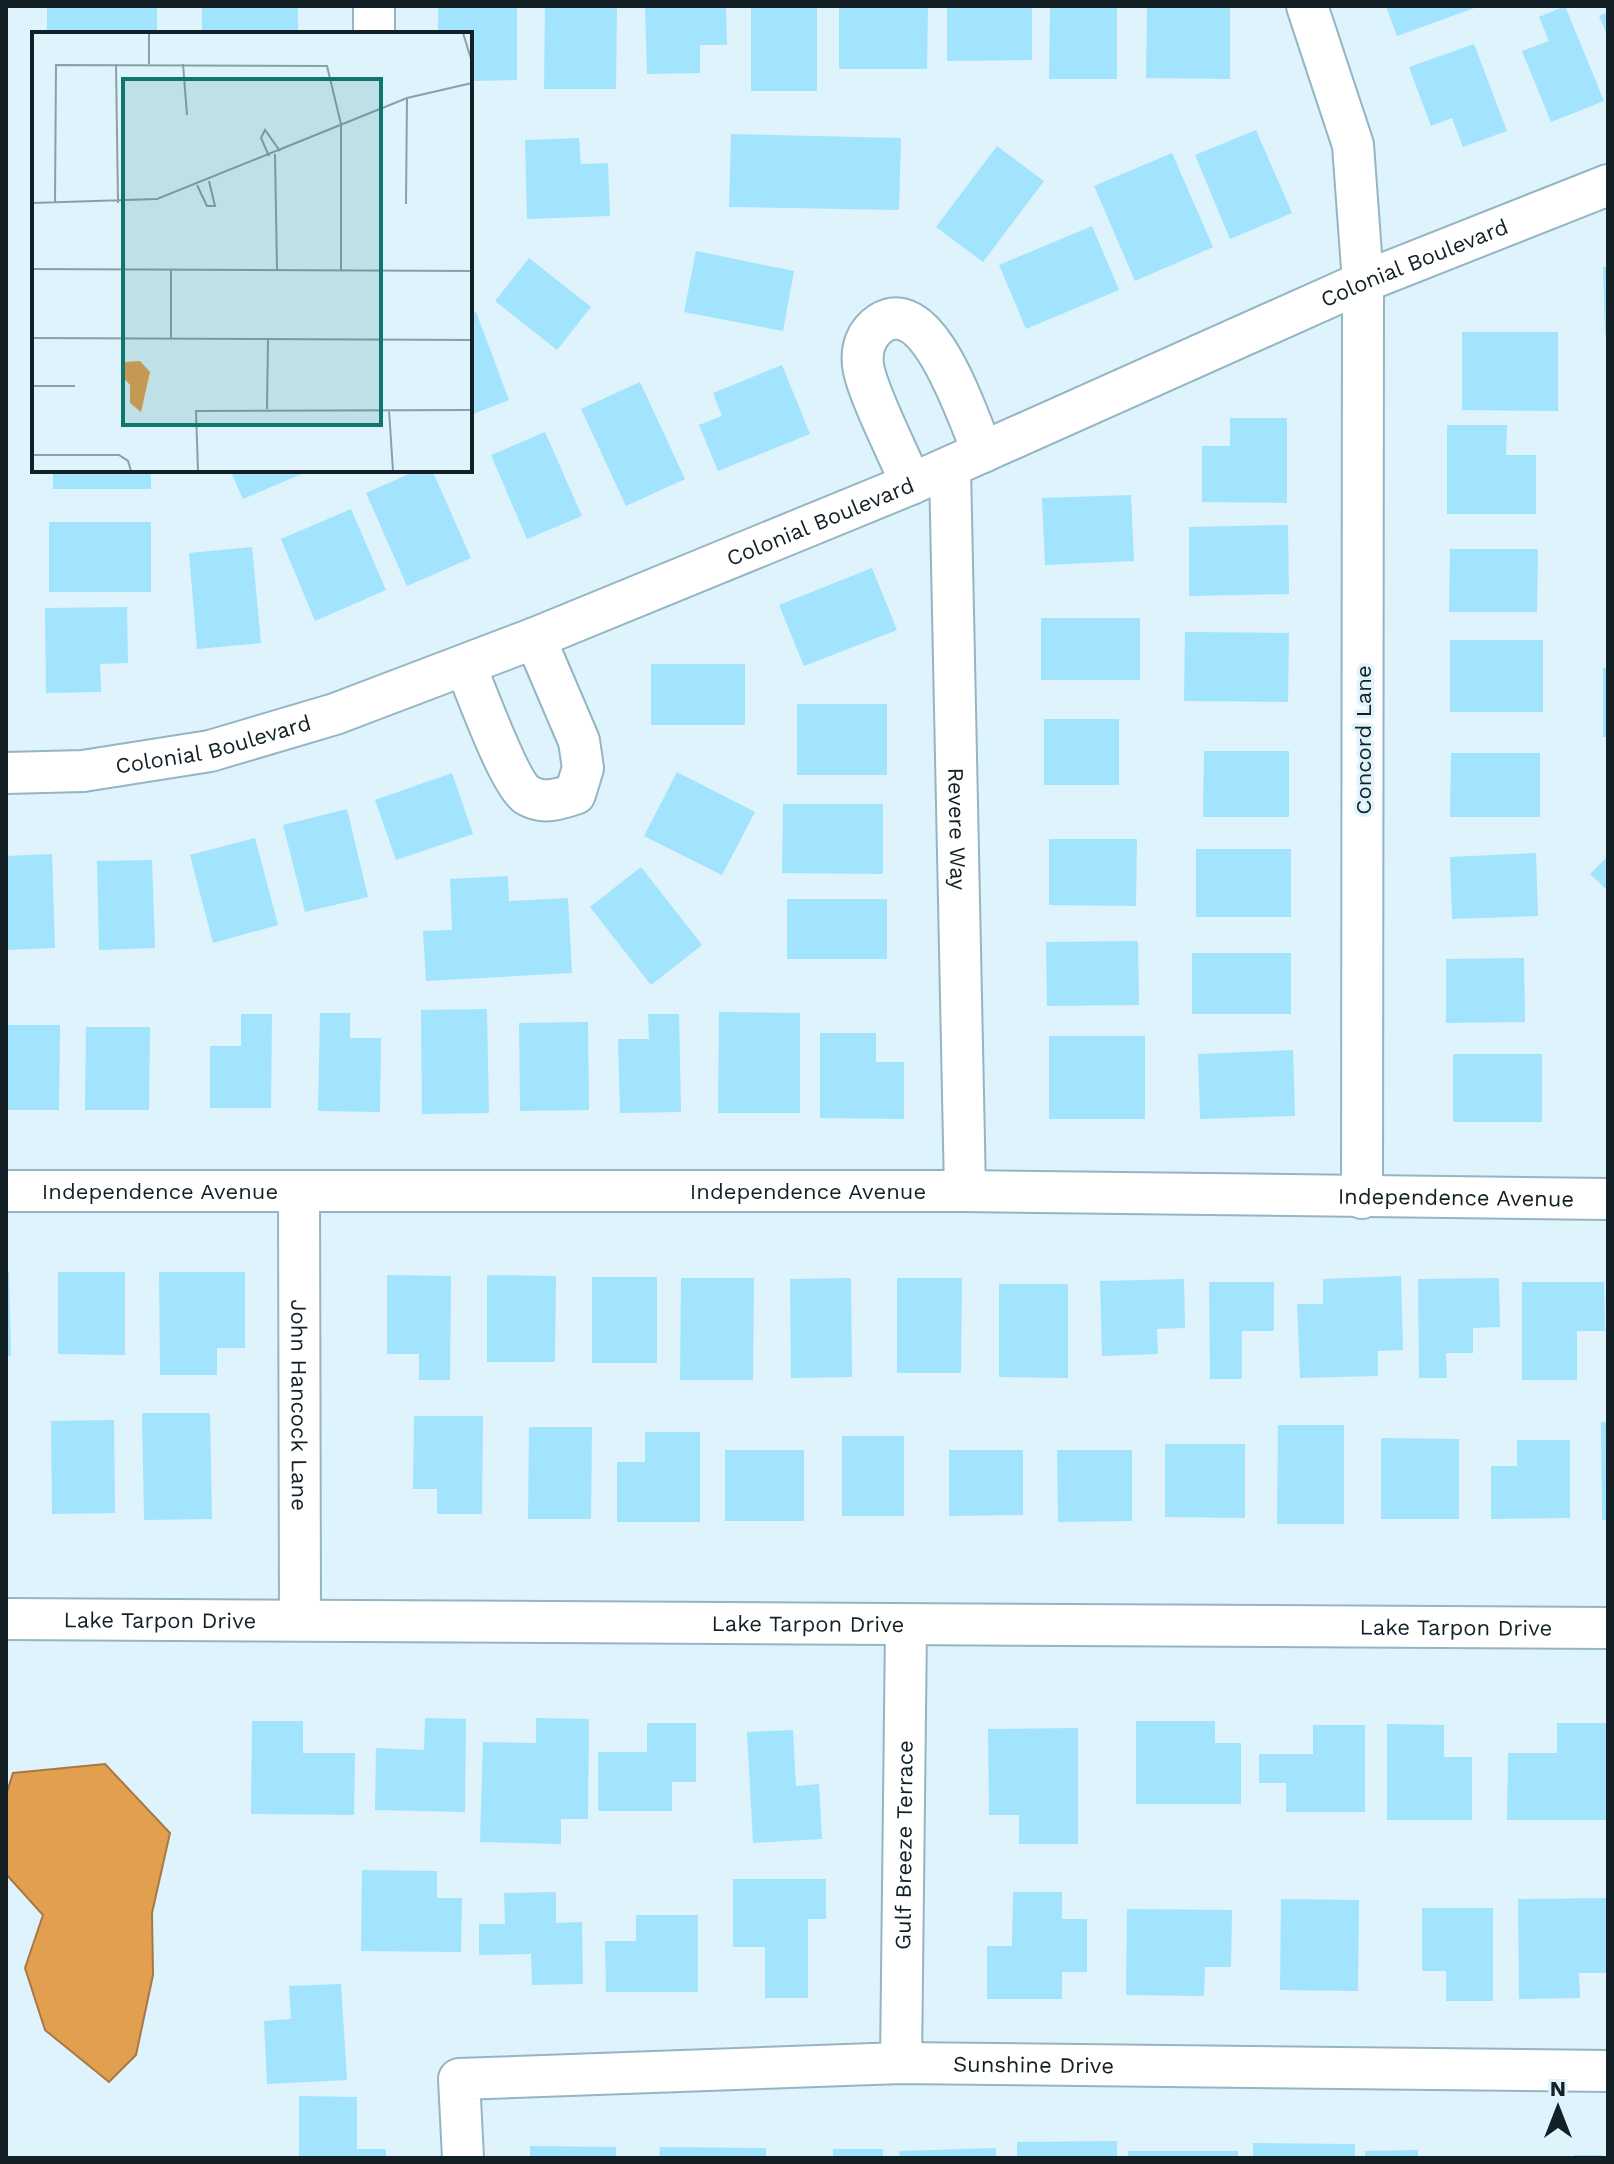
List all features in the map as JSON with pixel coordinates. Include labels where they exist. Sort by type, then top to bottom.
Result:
[{"type":"street","points":[[374,6],[374,32]]},
{"type":"street","name":"Concord Lane","points":[[1307,6],[1353,145],[1363,282],[1362,1198]]},
{"type":"street","name":"Colonial Boulevard","points":[[6,773],[83,771],[210,751],[335,714],[535,638],[911,484],[1363,282],[1608,185]]},
{"type":"street","points":[[911,484],[863,369],[862,348],[873,328],[886,320],[904,318],[922,328],[935,346],[966,460]]},
{"type":"street","name":"Revere Way","points":[[965,1191],[966,460]]},
{"type":"street","points":[[465,665],[507,764],[525,794],[549,802],[575,794],[583,768],[579,741],[535,638]]},
{"type":"street","name":"Independence Avenue","points":[[6,1191],[965,1191],[1608,1199]]},
{"type":"street","name":"John Hancock Lane","points":[[299,1191],[300,1619]]},
{"type":"street","name":"Lake Tarpon Drive","points":[[6,1619],[1608,1628]]},
{"type":"street","name":"Gulf Breeze Terrace","points":[[901,2063],[906,1626]]},
{"type":"street","name":"Sunshine Drive","points":[[463,2158],[459,2079],[901,2063],[1608,2071]]},
{"type":"shaded area","points":[[105,1764],[170,1833],[152,1913],[153,1975],[136,2055],[109,2082],[45,2030],[25,1968],[43,1915],[6,1874],[6,1795],[13,1773]]},
{"type":"building","points":[[47,6],[157,6],[157,32],[47,32]]},
{"type":"building","points":[[202,6],[298,6],[298,32],[202,32]]},
{"type":"building","points":[[438,6],[517,6],[517,80],[472,81],[472,32],[438,32]]},
{"type":"building","points":[[545,6],[617,6],[616,89],[544,89]]},
{"type":"building","points":[[645,6],[726,6],[727,45],[700,45],[700,73],[647,74]]},
{"type":"building","points":[[751,6],[817,6],[817,91],[751,91]]},
{"type":"building","points":[[839,6],[928,6],[927,69],[839,69]]},
{"type":"building","points":[[947,6],[1032,6],[1032,60],[947,61]]},
{"type":"building","points":[[1050,6],[1117,6],[1117,79],[1049,79]]},
{"type":"building","points":[[1147,6],[1230,6],[1230,79],[1146,78]]},
{"type":"building","points":[[1386,6],[1480,6],[1397,36]]},
{"type":"building","points":[[1565,6],[1604,101],[1551,122],[1522,51],[1549,41],[1539,17]]},
{"type":"building","points":[[1608,12],[1608,37],[1599,16]]},
{"type":"building","points":[[1474,44],[1507,131],[1463,147],[1452,118],[1431,126],[1409,67]]},
{"type":"building","points":[[1256,130],[1292,213],[1230,239],[1195,155]]},
{"type":"building","points":[[731,134],[901,138],[899,210],[729,207]]},
{"type":"building","points":[[579,138],[581,164],[608,163],[610,216],[527,219],[525,140]]},
{"type":"building","points":[[997,146],[1044,181],[983,262],[936,227]]},
{"type":"building","points":[[1172,153],[1213,247],[1135,281],[1094,186]]},
{"type":"building","points":[[1092,226],[1119,290],[1026,329],[999,265]]},
{"type":"building","points":[[696,251],[794,271],[783,331],[684,312]]},
{"type":"building","points":[[529,258],[591,307],[557,350],[495,301]]},
{"type":"building","points":[[1603,267],[1608,267],[1608,335],[1605,335]]},
{"type":"building","points":[[476,312],[509,400],[472,414],[472,313]]},
{"type":"building","points":[[1462,332],[1558,332],[1558,411],[1462,410]]},
{"type":"building","points":[[782,365],[810,434],[718,471],[699,425],[722,416],[713,393]]},
{"type":"building","points":[[640,382],[685,479],[626,506],[581,409]]},
{"type":"building","points":[[1230,418],[1287,418],[1287,503],[1202,502],[1202,446],[1230,446]]},
{"type":"building","points":[[1447,425],[1507,425],[1506,455],[1536,455],[1536,514],[1447,514]]},
{"type":"building","points":[[545,432],[582,516],[527,539],[491,455]]},
{"type":"building","points":[[53,472],[151,472],[151,489],[53,489]]},
{"type":"building","points":[[231,472],[306,472],[243,499]]},
{"type":"building","points":[[413,472],[433,472],[471,558],[407,586],[366,493]]},
{"type":"building","points":[[1131,495],[1134,561],[1045,565],[1042,498]]},
{"type":"building","points":[[351,509],[386,590],[315,621],[281,539]]},
{"type":"building","points":[[49,522],[151,522],[151,592],[49,592]]},
{"type":"building","points":[[1288,525],[1289,594],[1189,596],[1189,527]]},
{"type":"building","points":[[252,547],[261,643],[197,649],[189,553]]},
{"type":"building","points":[[1450,549],[1538,549],[1537,612],[1449,612]]},
{"type":"building","points":[[872,568],[897,630],[804,666],[779,605]]},
{"type":"building","points":[[127,607],[128,663],[100,664],[101,692],[46,693],[45,608]]},
{"type":"building","points":[[1041,618],[1140,618],[1140,680],[1041,680]]},
{"type":"building","points":[[1185,632],[1289,633],[1288,702],[1184,701]]},
{"type":"building","points":[[1450,640],[1543,640],[1543,712],[1450,712]]},
{"type":"building","points":[[651,664],[745,664],[745,725],[651,725]]},
{"type":"building","points":[[1603,668],[1608,668],[1608,737],[1603,737]]},
{"type":"building","points":[[797,704],[887,704],[887,775],[797,775]]},
{"type":"building","points":[[1044,719],[1119,719],[1119,785],[1044,785]]},
{"type":"building","points":[[1204,751],[1289,751],[1289,817],[1203,817]]},
{"type":"building","points":[[1451,753],[1540,753],[1540,817],[1450,817]]},
{"type":"building","points":[[677,772],[755,812],[722,875],[644,836]]},
{"type":"building","points":[[452,773],[473,834],[396,860],[375,800]]},
{"type":"building","points":[[783,804],[883,804],[883,874],[782,873]]},
{"type":"building","points":[[347,809],[368,897],[305,912],[283,825]]},
{"type":"building","points":[[255,838],[278,925],[213,943],[190,855]]},
{"type":"building","points":[[1049,839],[1137,839],[1136,906],[1049,905]]},
{"type":"building","points":[[1196,849],[1291,849],[1291,917],[1196,917]]},
{"type":"building","points":[[1536,853],[1538,916],[1452,919],[1450,857]]},
{"type":"building","points":[[52,854],[55,948],[6,950],[6,856]]},
{"type":"building","points":[[1608,856],[1608,891],[1590,874]]},
{"type":"building","points":[[152,860],[155,948],[99,950],[97,861]]},
{"type":"building","points":[[641,867],[702,945],[651,985],[590,907]]},
{"type":"building","points":[[508,876],[509,901],[568,898],[572,973],[426,981],[423,931],[452,930],[450,879]]},
{"type":"building","points":[[787,899],[887,899],[887,959],[787,959]]},
{"type":"building","points":[[1138,941],[1139,1005],[1047,1006],[1046,942]]},
{"type":"building","points":[[1192,953],[1291,953],[1291,1014],[1192,1014]]},
{"type":"building","points":[[1524,958],[1525,1022],[1446,1023],[1446,959]]},
{"type":"building","points":[[487,1009],[489,1113],[422,1114],[421,1010]]},
{"type":"building","points":[[719,1012],[800,1013],[800,1113],[718,1113]]},
{"type":"building","points":[[320,1013],[350,1013],[350,1038],[381,1038],[380,1112],[318,1111]]},
{"type":"building","points":[[241,1014],[272,1014],[271,1108],[210,1108],[210,1046],[241,1046]]},
{"type":"building","points":[[648,1014],[679,1014],[681,1112],[620,1113],[618,1039],[649,1039]]},
{"type":"building","points":[[588,1022],[589,1110],[520,1111],[519,1023]]},
{"type":"building","points":[[6,1025],[60,1025],[59,1110],[6,1110]]},
{"type":"building","points":[[86,1027],[150,1027],[149,1110],[85,1110]]},
{"type":"building","points":[[820,1033],[876,1033],[876,1062],[904,1062],[904,1119],[820,1118]]},
{"type":"building","points":[[1049,1036],[1145,1036],[1145,1119],[1049,1119]]},
{"type":"building","points":[[1293,1050],[1295,1116],[1200,1119],[1198,1054]]},
{"type":"building","points":[[1453,1054],[1542,1054],[1542,1122],[1453,1122]]},
{"type":"building","points":[[9,1271],[11,1356],[6,1356],[6,1272]]},
{"type":"building","points":[[58,1272],[125,1272],[125,1355],[58,1354]]},
{"type":"building","points":[[159,1272],[245,1272],[245,1348],[217,1348],[217,1375],[160,1375]]},
{"type":"building","points":[[387,1275],[451,1276],[450,1380],[419,1380],[419,1354],[387,1354]]},
{"type":"building","points":[[487,1275],[556,1276],[555,1362],[487,1362]]},
{"type":"building","points":[[1401,1276],[1403,1350],[1378,1351],[1378,1376],[1300,1378],[1297,1304],[1323,1304],[1323,1279]]},
{"type":"building","points":[[592,1277],[657,1277],[657,1363],[592,1363]]},
{"type":"building","points":[[681,1278],[754,1278],[753,1380],[680,1380]]},
{"type":"building","points":[[851,1278],[852,1377],[791,1378],[790,1279]]},
{"type":"building","points":[[897,1278],[962,1278],[961,1373],[897,1373]]},
{"type":"building","points":[[1499,1278],[1500,1327],[1473,1328],[1473,1353],[1446,1353],[1447,1378],[1419,1378],[1418,1279]]},
{"type":"building","points":[[1184,1279],[1185,1328],[1157,1329],[1158,1354],[1102,1356],[1100,1281]]},
{"type":"building","points":[[1209,1282],[1274,1282],[1274,1331],[1242,1331],[1242,1379],[1210,1379]]},
{"type":"building","points":[[1522,1282],[1604,1282],[1605,1331],[1577,1331],[1577,1380],[1522,1380]]},
{"type":"building","points":[[999,1284],[1068,1284],[1068,1378],[999,1377]]},
{"type":"building","points":[[142,1413],[210,1413],[212,1519],[144,1520]]},
{"type":"building","points":[[414,1416],[483,1416],[482,1514],[437,1514],[437,1489],[413,1489]]},
{"type":"building","points":[[114,1420],[115,1513],[52,1514],[51,1421]]},
{"type":"building","points":[[1601,1422],[1608,1422],[1608,1520],[1602,1520]]},
{"type":"building","points":[[1278,1425],[1344,1425],[1344,1524],[1277,1524]]},
{"type":"building","points":[[529,1427],[592,1427],[591,1519],[528,1519]]},
{"type":"building","points":[[645,1432],[700,1432],[700,1522],[617,1522],[617,1462],[645,1462]]},
{"type":"building","points":[[842,1436],[904,1436],[904,1516],[842,1516]]},
{"type":"building","points":[[1381,1438],[1459,1439],[1459,1519],[1381,1519]]},
{"type":"building","points":[[1517,1440],[1570,1440],[1570,1518],[1491,1519],[1491,1466],[1517,1466]]},
{"type":"building","points":[[1165,1444],[1245,1444],[1245,1518],[1165,1517]]},
{"type":"building","points":[[725,1450],[804,1450],[804,1521],[725,1521]]},
{"type":"building","points":[[949,1450],[1023,1450],[1023,1515],[949,1516]]},
{"type":"building","points":[[1057,1450],[1132,1450],[1132,1521],[1058,1522]]},
{"type":"building","points":[[425,1718],[466,1719],[465,1812],[375,1810],[376,1748],[424,1750]]},
{"type":"building","points":[[536,1718],[589,1719],[588,1819],[561,1819],[561,1844],[480,1842],[483,1742],[536,1743]]},
{"type":"building","points":[[252,1721],[303,1721],[303,1753],[355,1753],[354,1815],[251,1814]]},
{"type":"building","points":[[1136,1721],[1215,1721],[1215,1743],[1241,1743],[1241,1804],[1136,1804]]},
{"type":"building","points":[[647,1723],[696,1723],[696,1782],[672,1782],[672,1811],[598,1811],[598,1752],[647,1752]]},
{"type":"building","points":[[1557,1723],[1608,1723],[1608,1820],[1507,1820],[1508,1753],[1557,1753]]},
{"type":"building","points":[[1387,1724],[1444,1725],[1444,1757],[1472,1757],[1472,1820],[1387,1820]]},
{"type":"building","points":[[1313,1725],[1365,1725],[1365,1812],[1286,1812],[1286,1783],[1259,1783],[1259,1754],[1313,1754]]},
{"type":"building","points":[[1078,1728],[1078,1844],[1019,1844],[1019,1815],[989,1815],[988,1729]]},
{"type":"building","points":[[793,1730],[796,1786],[819,1784],[822,1839],[753,1843],[747,1732]]},
{"type":"building","points":[[362,1870],[437,1871],[437,1898],[462,1898],[461,1952],[361,1951]]},
{"type":"building","points":[[733,1879],[826,1879],[826,1919],[808,1919],[808,1998],[765,1998],[765,1947],[733,1947]]},
{"type":"building","points":[[556,1892],[556,1923],[582,1922],[583,1984],[532,1985],[531,1954],[479,1955],[479,1924],[505,1924],[504,1893]]},
{"type":"building","points":[[1013,1892],[1062,1892],[1062,1919],[1087,1919],[1087,1972],[1062,1972],[1062,1999],[987,1999],[987,1946],[1012,1946]]},
{"type":"building","points":[[1608,1898],[1608,1973],[1579,1973],[1580,1998],[1519,1999],[1518,1899]]},
{"type":"building","points":[[1281,1899],[1359,1900],[1358,1991],[1280,1990]]},
{"type":"building","points":[[1422,1908],[1493,1908],[1493,2001],[1446,2001],[1446,1971],[1422,1971]]},
{"type":"building","points":[[1127,1909],[1232,1910],[1231,1967],[1205,1967],[1204,1996],[1126,1995]]},
{"type":"building","points":[[636,1915],[698,1915],[698,1992],[606,1992],[605,1941],[636,1941]]},
{"type":"building","points":[[341,1984],[347,2080],[267,2084],[264,2021],[291,2019],[289,1986]]},
{"type":"building","points":[[299,2096],[357,2097],[357,2149],[386,2149],[386,2158],[299,2158]]},
{"type":"building","points":[[1117,2141],[1117,2158],[1017,2158],[1017,2142]]},
{"type":"building","points":[[1253,2143],[1355,2144],[1355,2158],[1253,2158]]},
{"type":"building","points":[[530,2146],[616,2147],[616,2158],[530,2158]]},
{"type":"building","points":[[660,2147],[766,2148],[766,2158],[659,2158]]},
{"type":"building","points":[[996,2148],[996,2158],[900,2158],[899,2151]]},
{"type":"building","points":[[833,2149],[883,2149],[883,2158],[833,2158]]},
{"type":"building","points":[[1418,2150],[1418,2158],[1365,2158],[1365,2151]]},
{"type":"building","points":[[1128,2151],[1238,2151],[1238,2158],[1128,2158]]},
{"type":"building","points":[[1574,2155],[1602,2155],[1602,2158],[1574,2158]]}]
